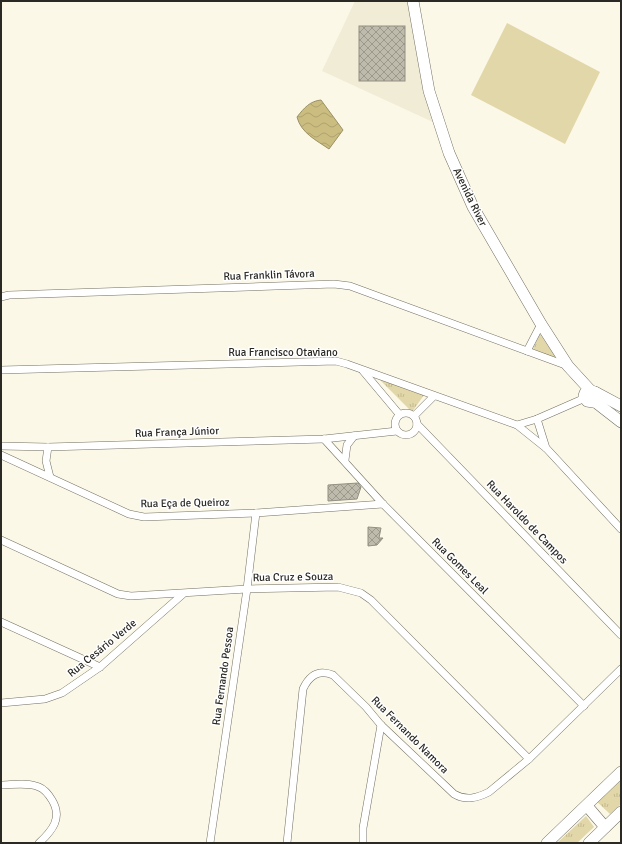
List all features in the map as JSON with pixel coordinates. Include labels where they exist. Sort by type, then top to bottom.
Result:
[{"type":"street","name":"Avenida River","points":[[413,1],[429,91],[449,153],[473,207],[541,324],[590,395]]},
{"type":"street","name":"Rua Franklin Távora","points":[[1,297],[9,295],[334,284],[350,286],[527,351],[572,370]]},
{"type":"street","points":[[527,351],[541,324]]},
{"type":"street","name":"Rua Francisco Otaviano","points":[[1,370],[336,361],[517,425],[547,449],[621,529]]},
{"type":"street","points":[[363,370],[399,414]]},
{"type":"street","points":[[517,425],[537,420],[590,395],[621,406]]},
{"type":"street","points":[[590,395],[621,422]]},
{"type":"street","points":[[414,416],[434,396]]},
{"type":"street","points":[[406,412],[414,416],[417,424],[414,432],[407,436],[397,431],[394,424],[399,414],[406,412]]},
{"type":"street","name":"Rua Francisco Otaviano","points":[[537,420],[547,449]]},
{"type":"street","name":"Rua Haroldo de Campos","points":[[417,424],[621,634]]},
{"type":"street","name":"Rua França Júnior","points":[[1,446],[48,447],[324,439],[397,431]]},
{"type":"street","points":[[345,460],[347,445],[354,436]]},
{"type":"street","name":"Rua Gomes Leal","points":[[324,439],[345,460],[382,504],[584,706]]},
{"type":"street","points":[[48,447],[46,462],[50,476]]},
{"type":"street","name":"Rua Eça de Queiroz","points":[[1,455],[50,476],[129,514],[256,513],[382,504]]},
{"type":"street","name":"Rua Fernando Pessoa","points":[[210,843],[247,589],[256,513]]},
{"type":"street","name":"Rua Cruz e Souza","points":[[1,540],[118,594],[132,596],[247,589],[338,587],[361,593],[371,600],[529,759]]},
{"type":"street","name":"Rua Cesário Verde","points":[[1,703],[45,699],[62,693],[100,667],[183,594]]},
{"type":"street","points":[[1,622],[100,667]]},
{"type":"street","name":"Rua Fernando Namora","points":[[287,843],[303,689],[307,680],[313,675],[326,672],[333,675],[366,707],[381,725],[454,794],[461,797],[474,798],[482,796],[529,759],[621,669]]},
{"type":"street","points":[[363,843],[363,828],[381,725]]},
{"type":"street","points":[[547,843],[621,772]]},
{"type":"street","points":[[1,785],[32,785],[40,787],[51,797],[57,811],[57,818],[55,825],[39,843]]},
{"type":"street","points":[[587,806],[605,827]]},
{"type":"street","points":[[589,843],[621,812]]},
{"type":"shaded area","points":[[355,1],[410,1],[435,123],[322,71]]},
{"type":"green space","points":[[507,23],[600,72],[565,144],[471,95]]},
{"type":"green space","points":[[540,334],[557,359],[533,349]]},
{"type":"green space","points":[[379,379],[424,395],[412,412]]},
{"type":"green space","points":[[621,775],[621,804],[610,814],[595,800]]},
{"type":"green space","points":[[586,816],[594,827],[577,843],[557,843]]},
{"type":"water","points":[[321,100],[343,130],[329,149],[305,132],[297,117],[308,106]]},
{"type":"building","points":[[359,26],[405,26],[405,81],[359,81]]},
{"type":"building","points":[[358,483],[361,487],[357,499],[328,501],[328,485]]},
{"type":"building","points":[[368,527],[381,528],[379,538],[383,538],[377,545],[368,546]]}]
